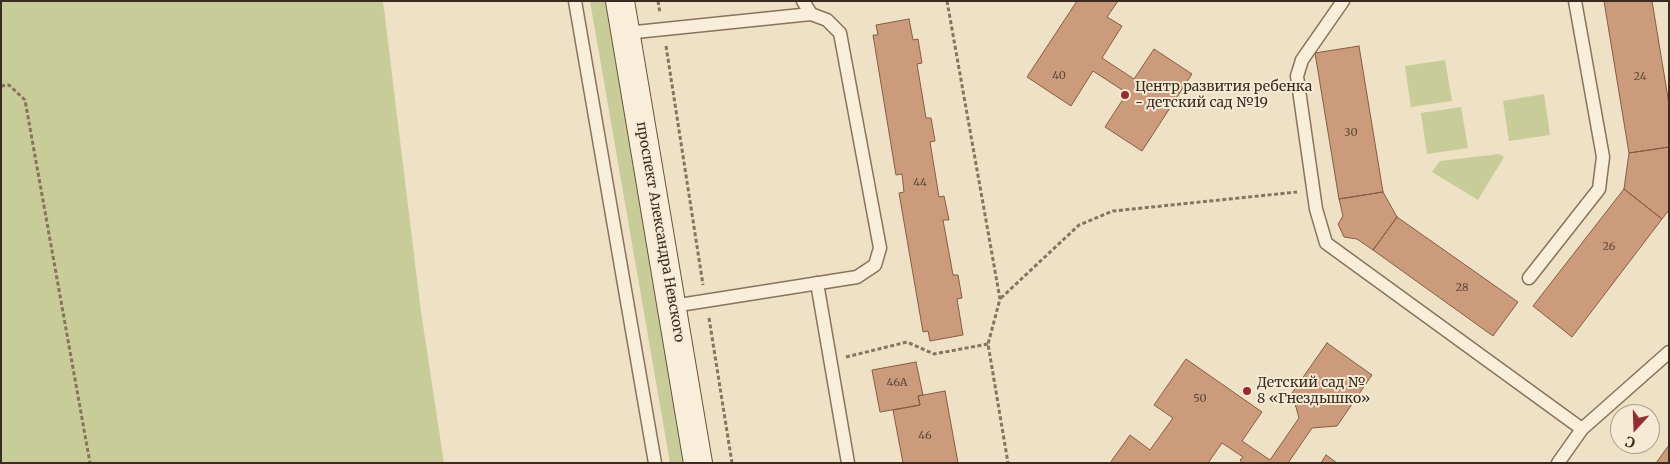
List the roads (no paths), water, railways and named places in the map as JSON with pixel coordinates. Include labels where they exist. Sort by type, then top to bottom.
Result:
[{"type":"main road","name":"проспект Александра Невского","points":[[620,1],[698,463]]},
{"type":"lane","points":[[576,1],[655,463]]},
{"type":"lane","points":[[803,1],[811,14]]},
{"type":"lane","points":[[1343,1],[1302,60],[1297,76],[1314,190],[1326,243],[1582,428]]},
{"type":"lane","points":[[1529,278],[1599,188],[1604,158],[1575,1]]},
{"type":"lane","points":[[626,33],[811,14],[827,20],[840,33],[880,248],[875,265],[857,277],[673,306]]},
{"type":"lane","points":[[817,283],[848,463]]},
{"type":"lane","points":[[1558,463],[1582,428],[1669,352]]},
{"type":"place","name":"Центр развития ребенка - детский сад №19","points":[[1125,95]]},
{"type":"place","name":"Детский сад № 8 «Гнездышко»","points":[[1247,391]]}]
